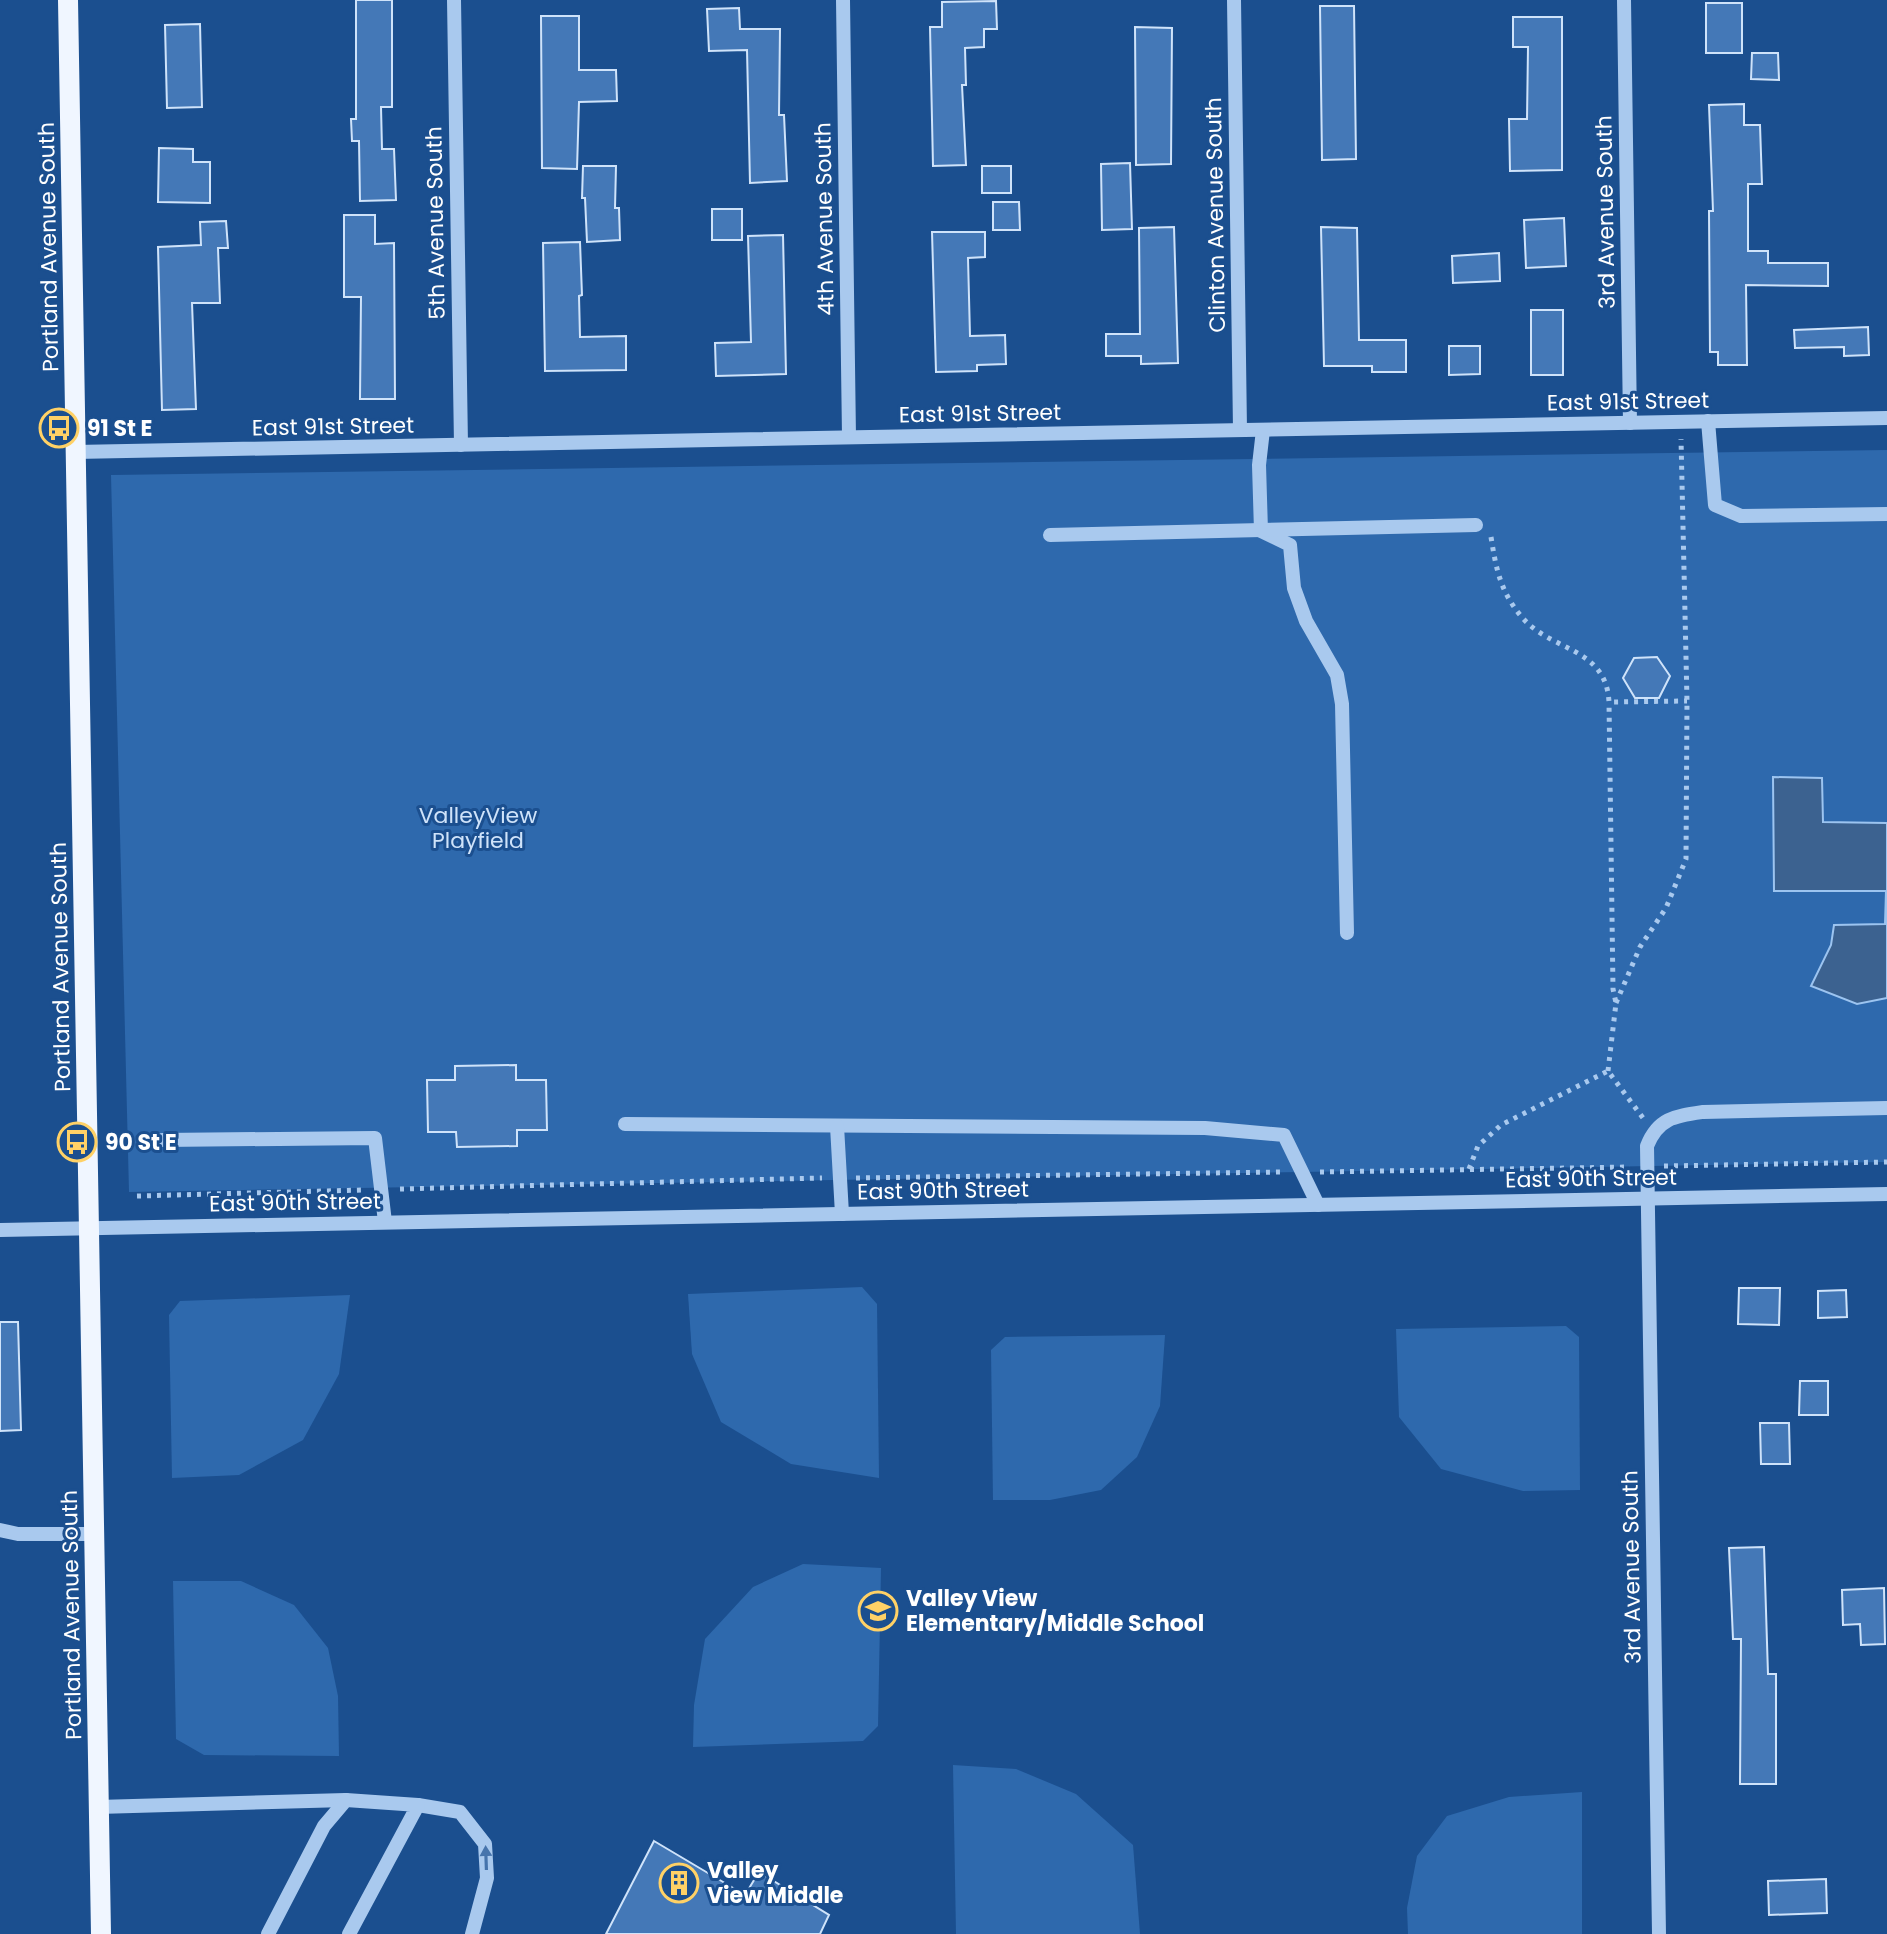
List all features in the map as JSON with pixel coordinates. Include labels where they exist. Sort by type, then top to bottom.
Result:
[{"type":"main road","name":"Portland Avenue South","points":[[68,0],[101,1934]]},
{"type":"street","name":"5th Avenue South","points":[[454,0],[461,445]]},
{"type":"street","name":"4th Avenue South","points":[[843,0],[849,437]]},
{"type":"street","name":"Clinton Avenue South","points":[[1234,0],[1240,430]]},
{"type":"street","name":"3rd Avenue South","points":[[1624,0],[1630,423]]},
{"type":"street","name":"East 91st Street","points":[[75,452],[1887,418]]},
{"type":"street","points":[[1708,421],[1715,505],[1741,516],[1887,514]]},
{"type":"street","points":[[1261,531],[1259,465],[1263,430]]},
{"type":"street","points":[[1050,535],[1476,525]]},
{"type":"street","points":[[1261,531],[1290,545],[1294,588],[1306,621],[1337,675],[1342,704],[1347,933]]},
{"type":"street","points":[[1653,1131],[1679,1115],[1703,1112],[1887,1108]]},
{"type":"street","points":[[625,1124],[1205,1128],[1284,1135],[1318,1205]]},
{"type":"street","points":[[837,1126],[842,1214]]},
{"type":"street","name":"3rd Avenue South","points":[[1653,1131],[1647,1146],[1646,1199],[1659,1934]]},
{"type":"street","points":[[162,1140],[375,1138],[385,1222]]},
{"type":"street","name":"East 90th Street","points":[[0,1230],[1887,1194]]},
{"type":"street","points":[[0,1530],[18,1534],[94,1534]]},
{"type":"street","points":[[268,1934],[324,1826],[346,1800]]},
{"type":"street","points":[[98,1807],[346,1800],[418,1805],[460,1812],[485,1844],[487,1878],[472,1934]]},
{"type":"street","points":[[349,1934],[418,1805]]},
{"type":"path","points":[[1616,1003],[1640,947],[1666,908],[1686,859],[1687,701],[1680,422]]},
{"type":"path","points":[[1476,525],[1489,530],[1497,577],[1522,618],[1546,636],[1584,656],[1603,674],[1608,688],[1616,1003],[1608,1071],[1653,1131]]},
{"type":"path","points":[[1609,702],[1687,701]]},
{"type":"path","points":[[1469,1169],[1478,1146],[1501,1125],[1608,1071]]},
{"type":"path","points":[[137,1196],[840,1178],[1887,1162]]},
{"type":"green space","name":"ValleyView Playfield","points":[[1887,450],[1887,1162],[129,1192],[111,475]]},
{"type":"green space","points":[[862,1287],[877,1304],[879,1478],[791,1464],[721,1422],[692,1354],[688,1294]]},
{"type":"green space","points":[[350,1295],[339,1374],[303,1440],[239,1475],[172,1478],[169,1315],[180,1301]]},
{"type":"green space","points":[[1566,1326],[1579,1337],[1580,1490],[1523,1491],[1441,1469],[1399,1417],[1396,1329]]},
{"type":"green space","points":[[1165,1335],[1160,1406],[1137,1457],[1101,1490],[1050,1500],[993,1500],[991,1350],[1005,1337]]},
{"type":"green space","points":[[803,1564],[881,1568],[878,1726],[863,1741],[693,1747],[694,1705],[705,1639],[753,1587]]},
{"type":"green space","points":[[173,1581],[241,1581],[294,1605],[328,1648],[338,1696],[339,1756],[204,1755],[176,1739]]},
{"type":"green space","points":[[953,1765],[1016,1769],[1076,1794],[1133,1845],[1140,1934],[956,1934]]},
{"type":"green space","points":[[1582,1792],[1582,1934],[1408,1934],[1407,1908],[1417,1856],[1447,1816],[1509,1797]]},
{"type":"shaded area","points":[[1773,777],[1822,778],[1823,822],[1887,823],[1887,998],[1857,1004],[1811,986],[1831,945],[1834,925],[1885,924],[1886,891],[1774,891]]},
{"type":"building","points":[[356,0],[392,0],[392,107],[381,107],[382,149],[394,149],[396,200],[360,201],[359,141],[352,141],[351,119],[356,119]]},
{"type":"building","points":[[996,1],[997,29],[984,29],[984,47],[965,48],[966,85],[962,85],[966,165],[933,166],[930,27],[942,27],[942,2]]},
{"type":"building","points":[[1706,3],[1742,3],[1742,53],[1706,53]]},
{"type":"building","points":[[1320,6],[1354,6],[1356,159],[1322,160]]},
{"type":"building","points":[[739,8],[740,29],[780,29],[779,115],[784,115],[787,181],[750,183],[747,50],[709,51],[707,9]]},
{"type":"building","points":[[541,16],[579,16],[579,70],[616,70],[617,101],[579,102],[577,169],[542,168]]},
{"type":"building","points":[[1513,17],[1562,17],[1562,170],[1510,171],[1509,119],[1527,119],[1528,47],[1513,47]]},
{"type":"building","points":[[200,24],[202,107],[167,108],[165,25]]},
{"type":"building","points":[[1135,27],[1172,28],[1171,164],[1136,165]]},
{"type":"building","points":[[1752,53],[1778,53],[1779,80],[1751,79]]},
{"type":"building","points":[[1744,104],[1744,125],[1760,125],[1762,184],[1748,184],[1748,251],[1768,251],[1768,263],[1828,263],[1828,286],[1746,285],[1747,365],[1718,365],[1718,352],[1710,352],[1709,211],[1713,211],[1709,105]]},
{"type":"building","points":[[159,148],[193,149],[193,162],[210,162],[210,203],[158,202]]},
{"type":"building","points":[[1130,163],[1132,229],[1102,230],[1101,164]]},
{"type":"building","points":[[583,166],[616,166],[615,208],[619,208],[620,240],[587,242],[585,198],[582,198]]},
{"type":"building","points":[[982,166],[1011,166],[1011,193],[982,193]]},
{"type":"building","points":[[993,202],[1019,202],[1020,230],[993,230]]},
{"type":"building","points":[[712,209],[742,209],[742,240],[712,240]]},
{"type":"building","points":[[344,215],[375,215],[375,244],[394,243],[395,399],[360,399],[361,297],[344,297]]},
{"type":"building","points":[[1564,218],[1566,266],[1526,268],[1524,220]]},
{"type":"building","points":[[226,221],[228,248],[218,248],[220,303],[192,303],[196,409],[162,410],[158,247],[201,245],[200,222]]},
{"type":"building","points":[[1174,227],[1178,363],[1141,364],[1141,356],[1106,356],[1106,334],[1140,334],[1139,228]]},
{"type":"building","points":[[1321,227],[1357,228],[1359,340],[1406,340],[1406,372],[1372,372],[1372,366],[1324,366]]},
{"type":"building","points":[[932,232],[985,232],[985,257],[968,258],[970,336],[1005,335],[1006,364],[977,365],[977,371],[936,372]]},
{"type":"building","points":[[783,235],[786,374],[716,376],[715,343],[751,342],[748,236]]},
{"type":"building","points":[[580,242],[580,337],[626,336],[626,370],[545,371],[543,243]]},
{"type":"building","points":[[1499,253],[1500,281],[1453,283],[1452,256]]},
{"type":"building","points":[[1531,310],[1563,310],[1563,375],[1531,375]]},
{"type":"building","points":[[1868,327],[1869,355],[1844,356],[1844,347],[1795,348],[1794,330]]},
{"type":"building","points":[[1449,346],[1480,346],[1480,374],[1449,375]]},
{"type":"building","points":[[1657,657],[1670,676],[1659,698],[1635,698],[1623,678],[1634,658]]},
{"type":"building","points":[[516,1065],[516,1080],[546,1080],[547,1130],[517,1130],[517,1146],[457,1147],[456,1132],[428,1132],[427,1080],[455,1080],[455,1066]]},
{"type":"building","points":[[1739,1288],[1780,1288],[1779,1325],[1738,1324]]},
{"type":"building","points":[[1846,1290],[1847,1317],[1818,1318],[1818,1291]]},
{"type":"building","points":[[0,1322],[18,1322],[21,1430],[0,1431]]},
{"type":"building","points":[[1800,1381],[1828,1381],[1828,1415],[1799,1415]]},
{"type":"building","points":[[1760,1423],[1789,1423],[1790,1464],[1761,1464]]},
{"type":"building","points":[[1764,1547],[1768,1674],[1776,1674],[1776,1784],[1740,1784],[1741,1639],[1733,1639],[1729,1548]]},
{"type":"building","points":[[1884,1588],[1885,1644],[1861,1645],[1860,1624],[1843,1625],[1842,1590]]},
{"type":"building","name":"Valley View Middle","points":[[654,1841],[745,1895],[759,1872],[829,1915],[820,1934],[606,1934]]},
{"type":"building","points":[[1826,1879],[1827,1913],[1769,1915],[1768,1881]]},
{"type":"place","name":"91 St E","points":[[59,428]]},
{"type":"place","name":"90 St E","points":[[77,1142]]},
{"type":"place","name":"Valley View Elementary/Middle School","points":[[878,1611]]},
{"type":"place","name":"Valley View Middle","points":[[679,1883]]}]
